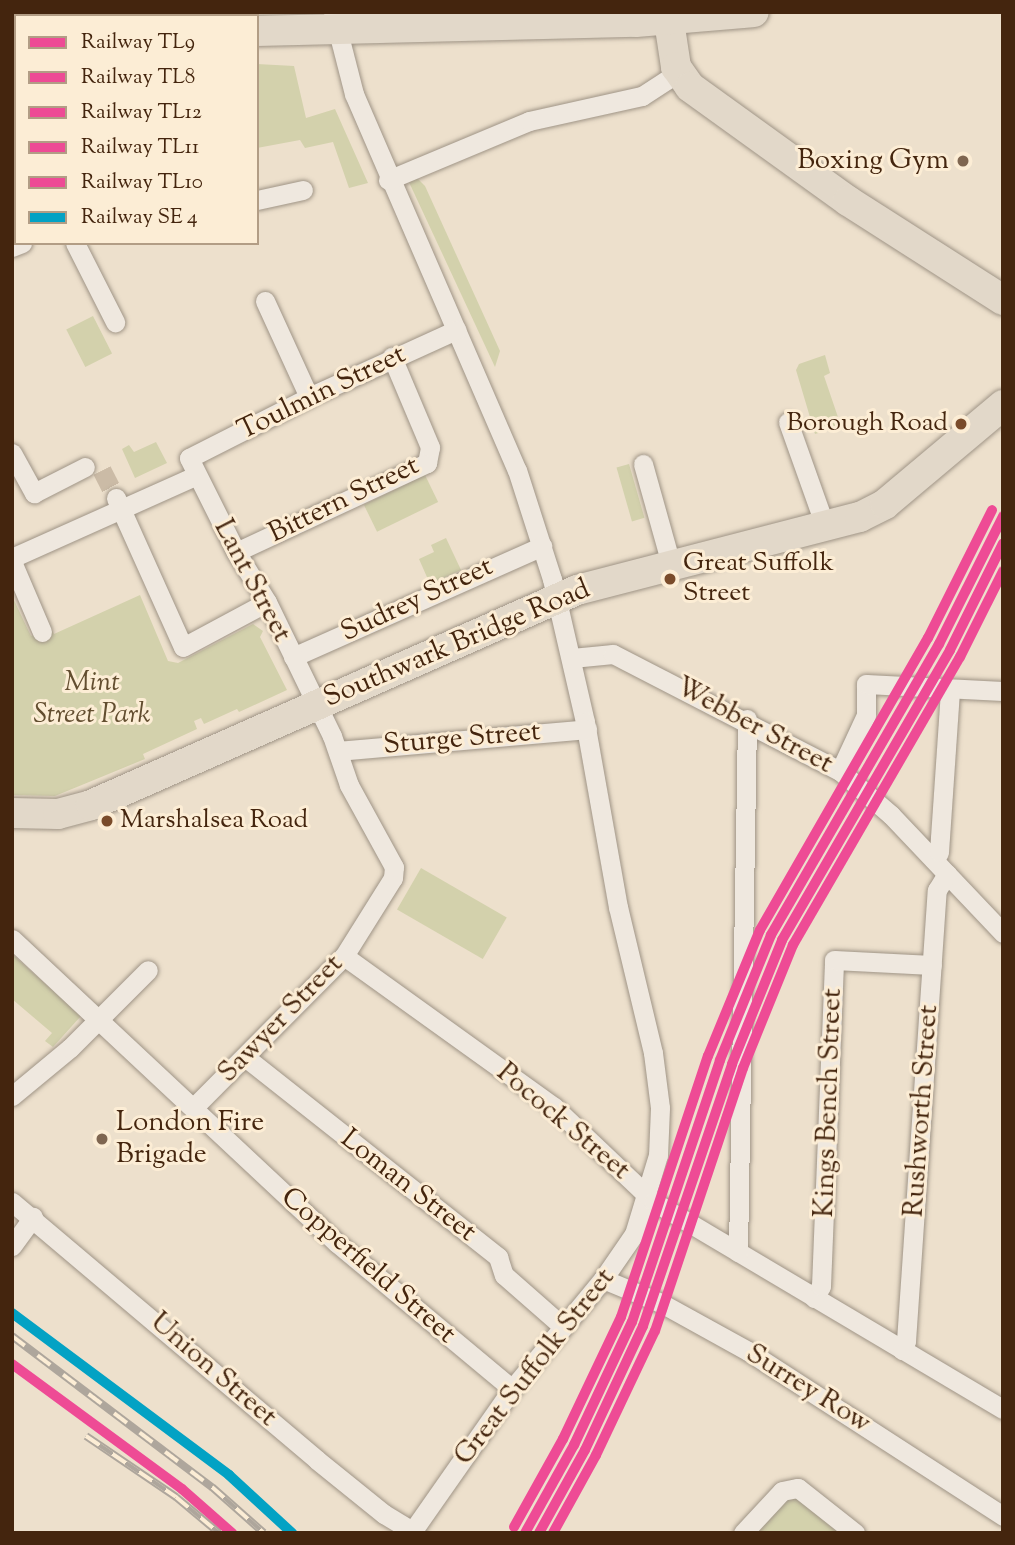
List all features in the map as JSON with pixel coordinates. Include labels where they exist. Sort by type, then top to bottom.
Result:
[{"type":"main road","points":[[259,32],[335,22],[668,21],[754,12]]},
{"type":"main road","points":[[668,21],[679,72],[691,88],[747,130],[1003,300]]},
{"type":"main road","name":"Southwark Bridge Road","points":[[12,813],[40,816],[79,809],[557,598],[671,564],[825,529],[877,509],[1003,405]]},
{"type":"street","name":"Great Suffolk Street","points":[[335,22],[348,76],[388,180],[517,470],[542,546],[572,658],[618,907],[658,1080],[660,1131],[649,1197],[634,1234],[603,1279],[561,1325],[512,1389],[413,1532]]},
{"type":"street","points":[[388,180],[529,121],[642,96],[679,72]]},
{"type":"street","points":[[259,200],[303,190]]},
{"type":"street","points":[[76,245],[115,322]]},
{"type":"street","points":[[265,301],[309,397]]},
{"type":"street","name":"Toulmin Street","points":[[14,557],[192,467],[309,397],[456,330]]},
{"type":"street","name":"Bittern Street","points":[[236,552],[427,463],[430,447],[392,357]]},
{"type":"street","points":[[788,422],[825,529]]},
{"type":"street","points":[[12,453],[34,493],[85,467]]},
{"type":"street","points":[[643,464],[671,564]]},
{"type":"street","name":"Lant Street","points":[[192,467],[236,552],[267,602],[316,704]]},
{"type":"street","points":[[119,504],[183,647],[267,602]]},
{"type":"street","name":"Sudrey Street","points":[[293,657],[542,546]]},
{"type":"street","points":[[14,557],[13,564],[42,632]]},
{"type":"street","name":"Webber Street","points":[[572,658],[614,654],[747,719],[840,771],[941,867],[1003,933]]},
{"type":"street","points":[[840,771],[866,715],[866,684],[1003,691]]},
{"type":"street","name":"Rushworth Street","points":[[902,1350],[906,1341],[937,890],[941,867],[939,852],[950,689]]},
{"type":"street","name":"Sawyer Street","points":[[195,1106],[344,956],[393,878],[394,867],[349,785],[338,751],[316,704]]},
{"type":"street","points":[[738,1252],[747,719]]},
{"type":"street","name":"Sturge Street","points":[[338,751],[587,729]]},
{"type":"street","name":"Copperfield Street","points":[[12,939],[195,1106],[337,1243],[512,1389]]},
{"type":"street","name":"Pocock Street","points":[[344,956],[554,1107],[649,1197],[1003,1409]]},
{"type":"street","name":"Kings Bench Street","points":[[814,1298],[821,1286],[834,960],[932,965]]},
{"type":"street","points":[[12,1096],[148,970]]},
{"type":"street","name":"Loman Street","points":[[245,1057],[498,1257],[504,1275],[561,1325]]},
{"type":"street","name":"Union Street","points":[[12,1202],[33,1217],[317,1460],[384,1514],[413,1532]]},
{"type":"street","points":[[12,1246],[33,1217]]},
{"type":"street","name":"Surrey Row","points":[[603,1279],[661,1303],[748,1350],[1003,1517]]},
{"type":"street","points":[[743,1533],[782,1492],[798,1488],[855,1533]]},
{"type":"green space","points":[[259,64],[294,66],[306,118],[335,109],[368,183],[349,188],[333,142],[305,148],[300,140],[259,148]]},
{"type":"green space","points":[[417,178],[425,186],[500,351],[495,367],[408,180]]},
{"type":"green space","points":[[93,316],[112,353],[85,367],[66,330]]},
{"type":"green space","points":[[825,355],[830,373],[824,376],[841,426],[815,434],[796,370],[799,364]]},
{"type":"green space","points":[[156,442],[167,463],[135,478],[122,449],[129,445],[134,452]]},
{"type":"green space","points":[[629,464],[644,518],[632,521],[617,468]]},
{"type":"green space","points":[[425,475],[438,502],[377,532],[364,505]]},
{"type":"green space","points":[[446,538],[461,570],[430,584],[419,559],[434,552],[431,545]]},
{"type":"green space","name":"Mint Street Park","points":[[140,595],[168,661],[178,663],[253,624],[263,631],[260,637],[287,690],[239,712],[237,709],[204,724],[201,718],[194,721],[197,729],[143,754],[145,759],[55,796],[12,795],[12,596],[31,636],[51,628],[54,634]]},
{"type":"green space","points":[[421,868],[507,917],[483,959],[397,910]]},
{"type":"green space","points":[[12,954],[81,1016],[53,1047],[45,1041],[52,1033],[12,999]]},
{"type":"green space","points":[[790,1494],[844,1533],[750,1533]]},
{"type":"tunnel","points":[[102,470],[116,498]]},
{"type":"railway","points":[[12,1336],[212,1487],[264,1533]]},
{"type":"railway","points":[[86,1436],[176,1497],[219,1533]]},
{"type":"rail line","name":"TL12","points":[[514,1527],[563,1439],[621,1317],[708,1056],[760,930],[928,638],[992,510]]},
{"type":"rail line","name":"TL9","points":[[525,1533],[574,1445],[632,1322],[720,1060],[771,935],[939,644],[1003,516]]},
{"type":"rail line","name":"TL8","points":[[539,1533],[585,1450],[643,1326],[732,1064],[782,940],[950,650],[1003,543]]},
{"type":"rail line","name":"TL11","points":[[553,1533],[596,1455],[655,1331],[743,1068],[793,945],[960,657],[1003,571]]},
{"type":"rail line","name":"TL10","points":[[12,1364],[182,1489],[232,1533]]},
{"type":"transit line","points":[[12,1313],[229,1475],[292,1533]]},
{"type":"place","name":"Boxing Gym","points":[[963,161]]},
{"type":"place","name":"Borough Road","points":[[961,424]]},
{"type":"place","name":"Great Suffolk Street","points":[[670,579]]},
{"type":"place","name":"Marshalsea Road","points":[[107,821]]},
{"type":"place","name":"London Fire Brigade","points":[[102,1139]]}]
